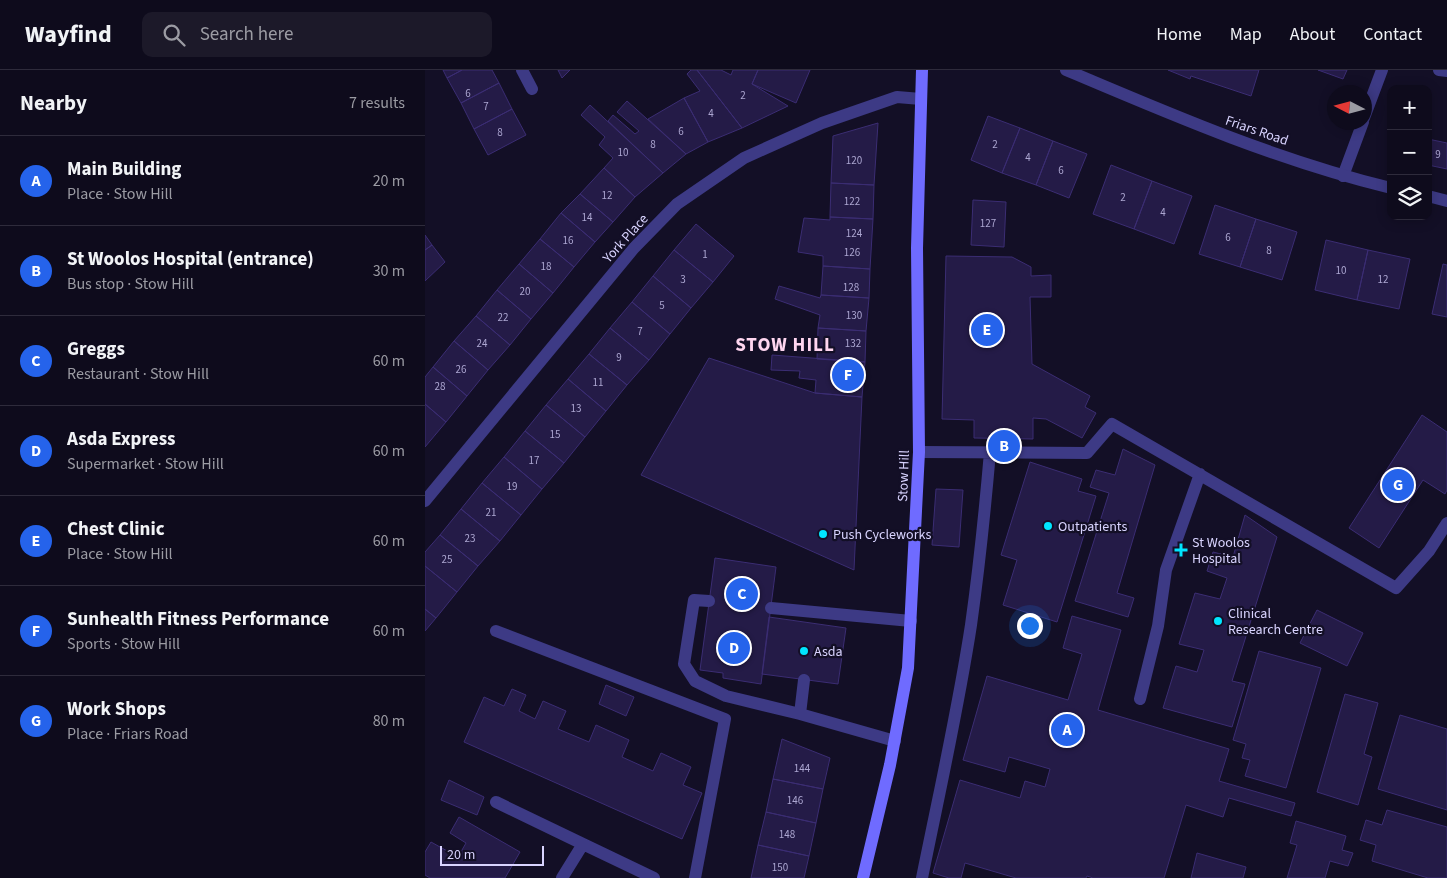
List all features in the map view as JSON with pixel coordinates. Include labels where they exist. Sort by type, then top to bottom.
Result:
[{"type":"street","points":[[522,70],[532,89]]},
{"type":"street","name":"Stow Hill","points":[[863,878],[891,765],[908,668],[919,452],[917,248],[922,70]]},
{"type":"street","name":"Friars Road","points":[[1066,70],[1182,119],[1343,176],[1387,187]]},
{"type":"street","points":[[1372,98],[1382,70]]},
{"type":"street","points":[[1439,70],[1447,71]]},
{"type":"street","name":"York Place","points":[[425,501],[634,248],[677,204],[744,158],[822,123],[897,97],[921,99]]},
{"type":"street","points":[[1343,176],[1360,130]]},
{"type":"street","points":[[1432,197],[1447,201]]},
{"type":"street","points":[[919,452],[1087,453],[1112,424],[1396,588],[1429,551],[1447,523]]},
{"type":"street","points":[[922,878],[971,626],[985,512],[990,452]]},
{"type":"street","points":[[1140,699],[1158,626],[1166,570],[1199,474]]},
{"type":"street","points":[[709,601],[695,600],[684,664],[695,681],[726,696],[800,714],[895,741]]},
{"type":"street","points":[[771,608],[810,617],[911,622]]},
{"type":"street","points":[[496,631],[725,719],[695,878]]},
{"type":"street","points":[[800,714],[804,680]]},
{"type":"street","points":[[497,802],[654,878]]},
{"type":"street","points":[[562,878],[583,844]]},
{"type":"building","points":[[443,70],[462,70],[447,78]]},
{"type":"building","points":[[462,70],[492,70],[499,83],[461,103],[447,78]]},
{"type":"building","points":[[558,70],[570,70],[562,78]]},
{"type":"building","points":[[691,70],[697,70],[742,128],[708,142],[684,98],[700,91],[687,74]]},
{"type":"building","points":[[697,70],[721,70],[731,75],[733,70],[758,70],[752,84],[788,106],[742,128]]},
{"type":"building","points":[[758,70],[810,70],[796,103],[752,84]]},
{"type":"building","points":[[1168,70],[1259,70],[1251,96],[1191,76],[1190,79]]},
{"type":"building","points":[[1318,70],[1347,70],[1343,79]]},
{"type":"building","points":[[499,83],[512,109],[474,129],[461,103]]},
{"type":"building","points":[[684,98],[708,142],[686,154],[648,119]]},
{"type":"building","points":[[627,101],[686,154],[663,173],[608,121],[613,115],[635,134],[639,131],[617,112]]},
{"type":"building","points":[[590,105],[663,173],[635,197],[604,168],[613,158],[599,145],[605,137],[581,115]]},
{"type":"building","points":[[512,109],[526,135],[488,155],[474,129]]},
{"type":"building","points":[[988,116],[1020,128],[1002,173],[971,160]]},
{"type":"building","points":[[878,123],[874,185],[831,183],[833,136]]},
{"type":"building","points":[[1020,128],[1053,141],[1036,185],[1002,173]]},
{"type":"building","points":[[1432,140],[1447,143],[1447,169],[1432,166]]},
{"type":"building","points":[[1053,141],[1087,154],[1069,198],[1036,185]]},
{"type":"building","points":[[1111,165],[1152,181],[1134,229],[1093,214]]},
{"type":"building","points":[[604,168],[635,197],[613,222],[580,194]]},
{"type":"building","points":[[1152,181],[1192,196],[1174,244],[1134,229]]},
{"type":"building","points":[[831,183],[874,185],[873,219],[830,217]]},
{"type":"building","points":[[580,194],[613,222],[595,242],[561,213]]},
{"type":"building","points":[[973,200],[1006,202],[1004,247],[971,245]]},
{"type":"building","points":[[1215,205],[1256,219],[1240,267],[1199,254]]},
{"type":"building","points":[[561,213],[595,242],[574,267],[540,239]]},
{"type":"building","points":[[830,217],[873,219],[870,269],[823,266],[823,256],[798,252],[804,218],[830,220]]},
{"type":"building","points":[[1256,219],[1297,232],[1282,280],[1240,267]]},
{"type":"building","points":[[696,224],[734,256],[713,282],[674,250]]},
{"type":"building","points":[[425,235],[432,245],[425,250]]},
{"type":"building","points":[[540,239],[574,267],[553,293],[519,264]]},
{"type":"building","points":[[1326,240],[1368,250],[1357,300],[1315,290]]},
{"type":"building","points":[[432,245],[445,262],[425,281],[425,250]]},
{"type":"building","points":[[674,250],[713,282],[691,308],[653,276]]},
{"type":"building","points":[[1368,250],[1410,259],[1399,309],[1357,300]]},
{"type":"building","points":[[946,256],[1012,257],[1031,267],[1031,276],[1051,275],[1051,297],[1030,297],[1032,364],[1090,396],[1085,407],[1096,413],[1082,438],[1046,419],[1033,418],[1033,439],[974,438],[974,420],[942,419]]},
{"type":"building","points":[[519,264],[553,293],[531,319],[497,290]]},
{"type":"building","points":[[1443,264],[1447,265],[1447,317],[1432,314]]},
{"type":"building","points":[[823,266],[870,269],[869,298],[821,295]]},
{"type":"building","points":[[653,276],[691,308],[670,334],[632,302]]},
{"type":"building","points":[[779,286],[820,298],[821,295],[869,298],[866,331],[818,328],[820,315],[775,299]]},
{"type":"building","points":[[497,290],[531,319],[510,345],[476,316]]},
{"type":"building","points":[[632,302],[670,334],[649,360],[610,328]]},
{"type":"building","points":[[476,316],[510,345],[488,370],[454,341]]},
{"type":"building","points":[[610,328],[649,360],[627,385],[589,354]]},
{"type":"building","points":[[818,328],[866,331],[865,362],[817,359]]},
{"type":"building","points":[[454,341],[488,370],[467,396],[433,367]]},
{"type":"building","points":[[589,354],[627,385],[606,411],[568,379]]},
{"type":"building","points":[[772,355],[865,362],[862,397],[815,393],[816,380],[799,378],[800,371],[771,370]]},
{"type":"building","points":[[709,358],[815,393],[862,397],[854,570],[641,475]]},
{"type":"building","points":[[433,367],[467,396],[446,422],[425,404],[425,377]]},
{"type":"building","points":[[568,379],[606,411],[585,437],[546,405]]},
{"type":"building","points":[[425,404],[446,422],[425,447]]},
{"type":"building","points":[[546,405],[585,437],[564,463],[525,431]]},
{"type":"building","points":[[1422,415],[1447,432],[1447,490],[1445,494],[1423,480],[1379,548],[1349,528]]},
{"type":"building","points":[[525,431],[564,463],[542,489],[504,457]]},
{"type":"building","points":[[1123,449],[1155,465],[1117,593],[1134,598],[1128,617],[1075,601],[1109,493],[1090,487],[1096,470],[1115,475]]},
{"type":"building","points":[[504,457],[542,489],[521,515],[482,483]]},
{"type":"building","name":"Outpatients","points":[[1030,462],[1082,479],[1078,491],[1096,496],[1057,622],[1003,605],[1017,560],[1001,555]]},
{"type":"building","points":[[482,483],[521,515],[500,541],[461,509]]},
{"type":"building","points":[[936,489],[963,490],[959,547],[932,545]]},
{"type":"building","points":[[461,509],[500,541],[478,566],[440,535]]},
{"type":"building","name":"Clinical Research Centre","points":[[1245,515],[1277,537],[1232,681],[1245,684],[1232,727],[1163,708],[1176,666],[1197,672],[1204,650],[1179,644],[1195,593],[1220,599],[1227,578],[1207,571],[1213,552],[1233,557]]},
{"type":"building","points":[[440,535],[478,566],[457,592],[425,566],[425,552]]},
{"type":"building","points":[[715,558],[776,567],[761,684],[723,678],[723,673],[700,670]]},
{"type":"building","points":[[425,566],[457,592],[436,618],[425,609]]},
{"type":"building","points":[[425,609],[436,618],[425,631]]},
{"type":"building","points":[[1317,610],[1363,633],[1347,666],[1300,643]]},
{"type":"building","points":[[1072,616],[1121,630],[1098,710],[1229,749],[1219,781],[1295,803],[1291,816],[1229,798],[1223,817],[1186,805],[1164,878],[1093,878],[1087,876],[1086,878],[1016,878],[965,863],[961,878],[949,878],[933,873],[960,780],[1020,798],[1025,781],[1045,787],[1050,769],[1009,757],[1005,772],[963,760],[987,676],[1068,700],[1082,654],[1063,648]]},
{"type":"building","name":"Asda","points":[[769,617],[846,628],[838,684],[762,674]]},
{"type":"building","points":[[1259,651],[1321,668],[1286,788],[1245,776],[1250,760],[1242,758],[1246,744],[1233,740]]},
{"type":"building","points":[[606,685],[634,697],[626,716],[599,704]]},
{"type":"building","points":[[512,689],[526,695],[519,711],[535,719],[543,701],[566,711],[558,729],[589,742],[596,725],[629,740],[622,757],[653,771],[661,753],[691,767],[683,785],[702,793],[682,839],[464,742],[484,697],[504,706]]},
{"type":"building","points":[[1345,694],[1378,703],[1364,754],[1372,757],[1358,805],[1317,792]]},
{"type":"building","points":[[1400,715],[1447,729],[1447,810],[1378,789]]},
{"type":"building","points":[[782,739],[830,758],[823,789],[773,779]]},
{"type":"building","points":[[773,779],[823,789],[816,823],[766,812]]},
{"type":"building","points":[[449,780],[484,797],[477,815],[441,800]]},
{"type":"building","points":[[1387,810],[1447,827],[1447,878],[1428,878],[1372,861],[1376,845],[1360,840],[1366,820],[1382,825]]},
{"type":"building","points":[[766,812],[816,823],[809,856],[758,845]]},
{"type":"building","points":[[459,817],[520,852],[505,878],[430,878],[425,875],[425,852],[431,842],[458,857],[466,843],[450,833]]},
{"type":"building","points":[[1296,821],[1346,836],[1342,850],[1353,853],[1348,866],[1330,861],[1325,878],[1287,878],[1297,845],[1290,843]]},
{"type":"building","points":[[758,845],[809,856],[804,878],[751,878]]},
{"type":"building","points":[[1197,853],[1246,867],[1243,878],[1191,878]]},
{"type":"place","name":"Chest Clinic","points":[[987,330]]},
{"type":"place","name":"Sunhealth Fitness Performance","points":[[848,375]]},
{"type":"place","name":"St Woolos Hospital (entrance)","points":[[1004,446]]},
{"type":"place","name":"Work Shops","points":[[1398,485]]},
{"type":"place","name":"Outpatients","points":[[1048,526]]},
{"type":"place","name":"Push Cycleworks","points":[[823,534]]},
{"type":"place","name":"St Woolos Hospital","points":[[1181,550]]},
{"type":"place","name":"Greggs","points":[[742,594]]},
{"type":"place","name":"Clinical Research Centre","points":[[1218,621]]},
{"type":"place","name":"Asda Express","points":[[734,648]]},
{"type":"place","name":"Asda","points":[[804,651]]},
{"type":"place","name":"Main Building","points":[[1067,730]]},
{"type":"district","name":"STOW HILL","points":[[785,344]]}]
